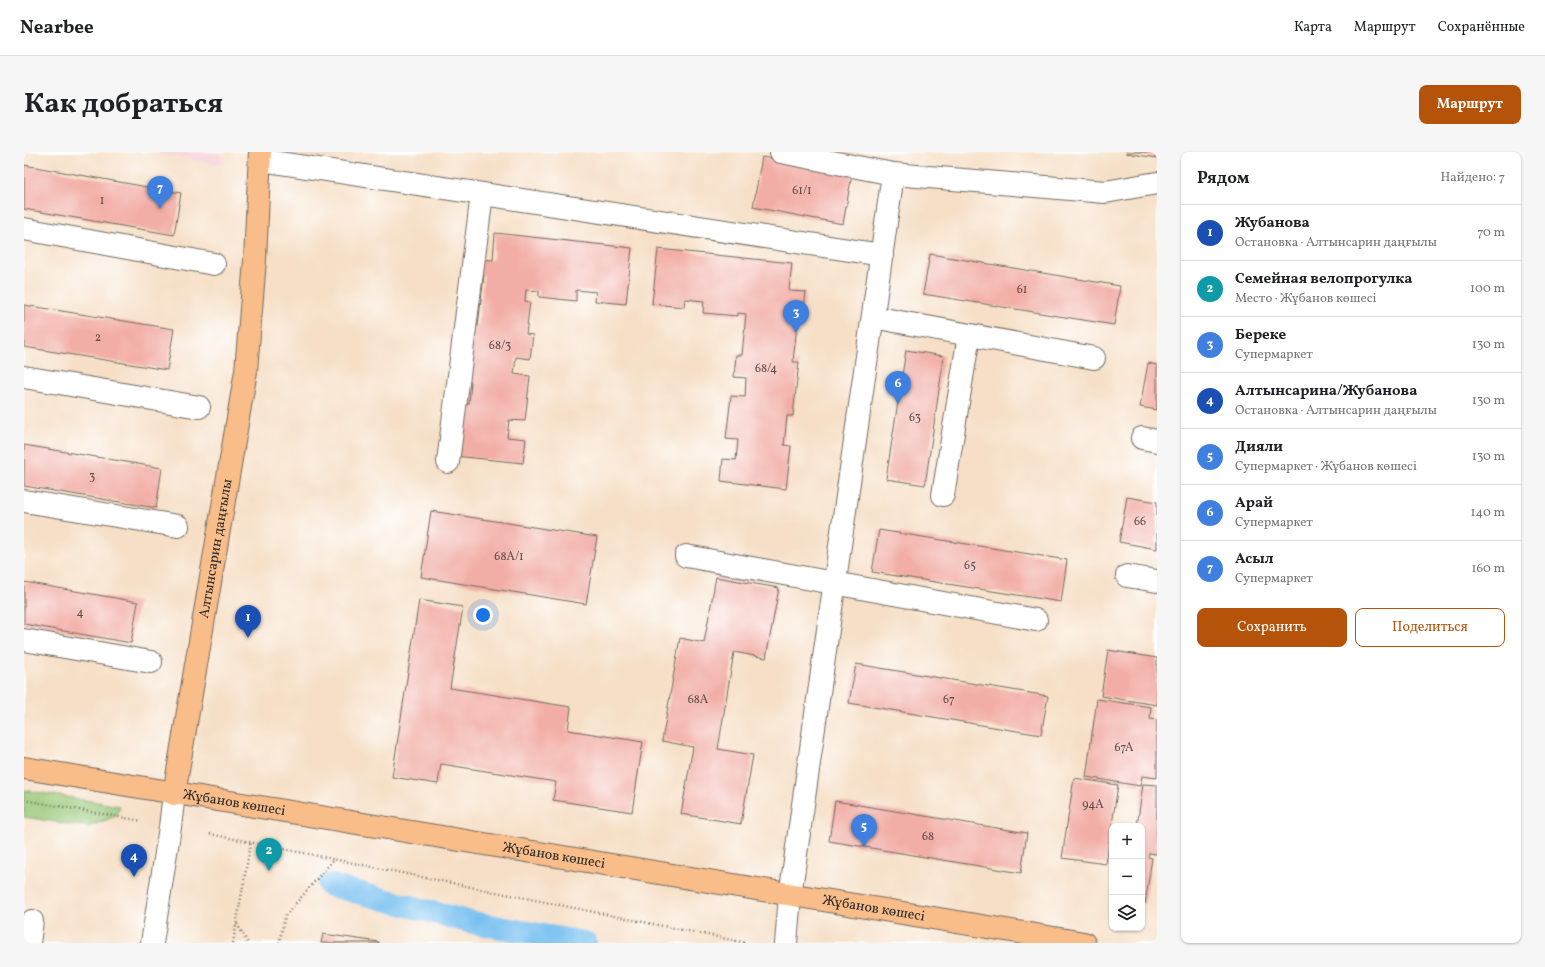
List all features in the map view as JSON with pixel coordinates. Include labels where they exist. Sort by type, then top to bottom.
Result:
[{"type":"main road","name":"Алтынсарин даңғылы","points":[[174,794],[246,371],[255,260],[260,156]]},
{"type":"main road","name":"Жұбанов көшесі","points":[[24,768],[790,896],[1084,943]]},
{"type":"street","points":[[781,152],[893,174],[1105,192],[1157,183]]},
{"type":"street","points":[[260,156],[482,194],[882,256]]},
{"type":"street","points":[[786,943],[790,896],[893,174]]},
{"type":"street","points":[[448,462],[482,194]]},
{"type":"street","points":[[24,229],[214,264]]},
{"type":"street","points":[[873,316],[1094,358]]},
{"type":"street","points":[[943,495],[969,334]]},
{"type":"street","points":[[24,377],[199,407]]},
{"type":"street","points":[[24,500],[178,526]]},
{"type":"street","points":[[686,556],[1036,620]]},
{"type":"street","points":[[1128,576],[1157,581]]},
{"type":"street","points":[[24,640],[151,662]]},
{"type":"street","name":"Алтынсарин даңғылы","points":[[152,943],[174,794]]},
{"type":"street","points":[[29,943],[32,921]]},
{"type":"path","points":[[24,800],[142,821]]},
{"type":"path","points":[[210,834],[335,858],[747,943]]},
{"type":"path","points":[[234,943],[251,841]]},
{"type":"path","points":[[279,943],[285,916],[335,858]]},
{"type":"path","points":[[237,924],[248,943]]},
{"type":"shaded area","points":[[151,152],[221,152],[221,165]]},
{"type":"green space","points":[[24,790],[120,806],[116,816],[88,827],[24,817]]},
{"type":"building","points":[[1157,152],[1157,158],[1126,153]]},
{"type":"building","points":[[762,157],[852,174],[843,224],[753,207]]},
{"type":"building","points":[[24,165],[181,193],[174,235],[24,209]]},
{"type":"building","points":[[495,233],[632,248],[626,304],[595,301],[596,292],[576,290],[576,301],[539,297],[539,291],[526,290],[525,301],[530,302],[526,334],[533,335],[530,359],[516,357],[514,374],[530,376],[525,421],[509,420],[507,437],[526,439],[523,463],[454,456],[464,403],[469,404],[471,382],[464,381],[470,325],[478,326],[484,275],[476,274],[478,259],[493,260]]},
{"type":"building","points":[[658,249],[792,263],[789,291],[806,292],[804,308],[799,307],[793,362],[799,362],[793,416],[787,416],[784,445],[791,446],[786,489],[721,481],[723,459],[736,460],[738,440],[726,439],[731,396],[745,397],[746,378],[734,377],[736,355],[742,355],[746,314],[738,313],[738,316],[703,313],[704,301],[685,299],[684,307],[652,304]]},
{"type":"building","points":[[930,254],[1120,286],[1114,325],[923,294]]},
{"type":"building","points":[[24,305],[174,329],[167,370],[24,347]]},
{"type":"building","points":[[906,350],[944,356],[925,485],[886,479]]},
{"type":"building","points":[[1148,363],[1157,365],[1157,410],[1140,407]]},
{"type":"building","points":[[24,445],[162,468],[156,508],[24,486]]},
{"type":"building","points":[[1127,497],[1157,502],[1157,549],[1119,542]]},
{"type":"building","points":[[431,511],[597,537],[586,604],[421,577]]},
{"type":"building","points":[[879,530],[1067,560],[1061,602],[872,572]]},
{"type":"building","points":[[716,577],[779,588],[766,658],[734,652],[718,749],[753,755],[741,824],[681,814],[693,747],[662,741],[680,638],[704,643]]},
{"type":"building","points":[[24,582],[138,602],[131,643],[24,624]]},
{"type":"building","points":[[419,600],[463,607],[450,688],[571,707],[568,730],[643,742],[632,812],[553,800],[556,782],[441,764],[438,784],[392,777]]},
{"type":"building","points":[[1108,650],[1157,658],[1157,705],[1101,696]]},
{"type":"building","points":[[856,664],[1048,696],[1041,735],[849,703]]},
{"type":"building","points":[[1097,699],[1151,707],[1150,719],[1157,720],[1157,778],[1142,776],[1140,786],[1086,777]]},
{"type":"building","points":[[1074,778],[1118,785],[1112,823],[1109,823],[1109,844],[1106,864],[1062,858]]},
{"type":"building","points":[[1143,784],[1157,785],[1157,854],[1149,853],[1148,857],[1152,858],[1145,904],[1145,823],[1137,823]]},
{"type":"building","points":[[835,801],[1027,833],[1021,873],[829,841]]},
{"type":"building","points":[[323,934],[379,942],[379,943],[321,943]]},
{"type":"waterway","points":[[329,885],[470,922],[586,943]]},
{"type":"place","name":"Асыл","points":[[160,209]]},
{"type":"place","name":"Береке","points":[[796,333]]},
{"type":"place","name":"Арай","points":[[898,404]]},
{"type":"place","name":"Жубанова","points":[[248,638]]},
{"type":"place","name":"Дияли","points":[[864,847]]},
{"type":"place","name":"Семейная велопрогулка","points":[[269,871]]},
{"type":"place","name":"Алтынсарина/Жубанова","points":[[134,877]]}]
